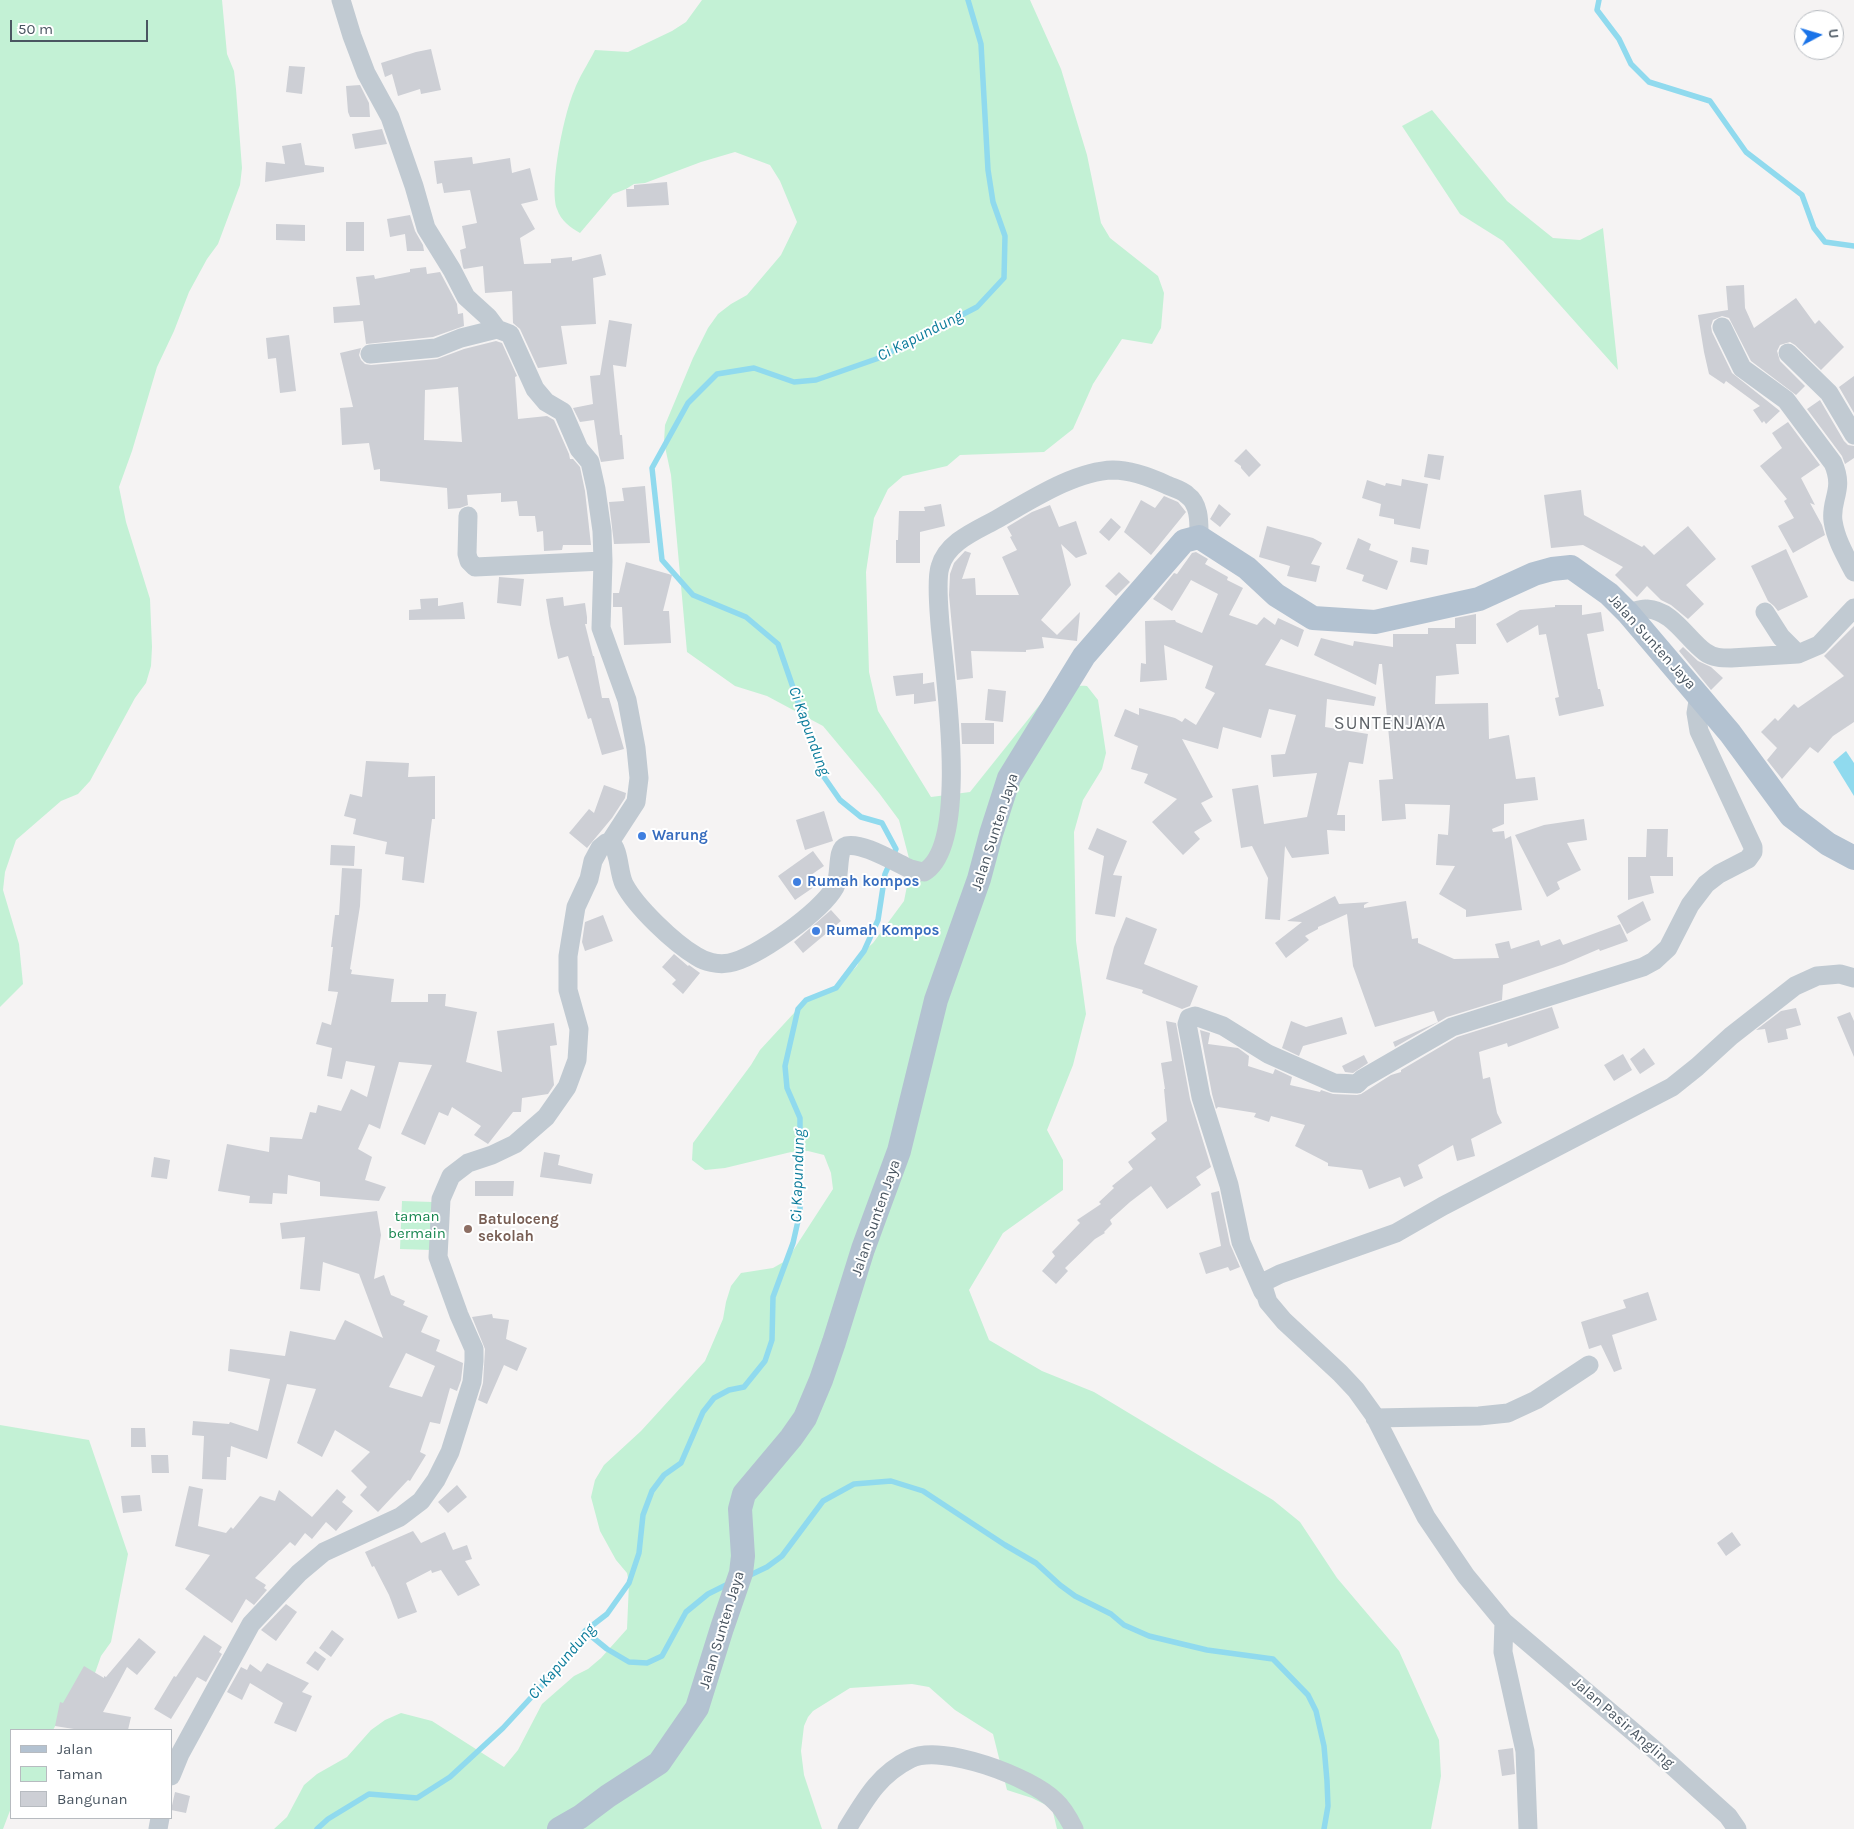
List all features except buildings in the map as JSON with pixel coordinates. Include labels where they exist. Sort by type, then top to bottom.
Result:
[{"type":"main road","name":"Jalan Sunten Jaya","points":[[559,1829],[580,1817],[608,1796],[659,1763],[698,1708],[738,1579],[743,1556],[740,1509],[744,1494],[791,1438],[805,1418],[821,1380],[863,1249],[899,1151],[936,1000],[979,880],[1009,778],[1084,656],[1184,541],[1199,537],[1247,568],[1276,595],[1313,618],[1375,622],[1479,599],[1534,574],[1552,569],[1571,568],[1610,594],[1628,613],[1730,733],[1791,816],[1828,844],[1854,858]]},
{"type":"street","points":[[341,0],[366,73],[390,117],[414,186],[426,228],[466,297],[488,317],[497,330]]},
{"type":"street","points":[[1722,327],[1742,368],[1786,400],[1833,463],[1837,471],[1839,487],[1833,522],[1839,546],[1854,572]]},
{"type":"street","points":[[172,1774],[180,1754],[251,1624],[299,1573],[324,1552],[400,1518],[421,1501],[436,1480],[450,1452],[472,1382],[474,1348],[459,1316],[438,1257],[441,1199],[451,1176],[468,1163],[492,1155],[515,1144],[546,1117],[567,1087],[577,1060],[579,1029],[568,990],[568,956],[576,908],[589,879],[596,854],[600,848],[610,842],[636,802],[639,778],[636,748],[627,700],[601,628],[602,531],[590,462],[579,449],[564,412],[546,402],[535,389],[510,334],[497,330],[461,338],[436,348],[370,354]]},
{"type":"street","points":[[1788,353],[1829,393],[1854,435]]},
{"type":"street","points":[[610,842],[616,850],[624,883],[636,902],[696,957],[713,963],[728,963],[750,955],[808,916],[822,904],[836,886],[840,874],[839,852],[842,848],[849,845],[860,846],[907,868],[924,872],[931,868],[936,860],[946,833],[953,764],[939,603],[939,568],[946,554],[956,543],[1016,508],[1063,484],[1090,474],[1111,470],[1122,471],[1161,482],[1188,495],[1198,512],[1199,537]]},
{"type":"street","points":[[468,516],[467,554],[469,561],[475,566],[603,561]]},
{"type":"street","points":[[1628,613],[1648,608],[1656,611],[1673,621],[1706,653],[1712,656],[1731,658],[1798,654],[1819,645],[1854,608]]},
{"type":"street","points":[[1765,612],[1780,637],[1798,654]]},
{"type":"street","name":"Jalan Pasir Angling","points":[[1699,695],[1696,713],[1699,731],[1754,852],[1748,859],[1719,874],[1706,884],[1690,905],[1668,948],[1654,961],[1643,967],[1452,1026],[1362,1079],[1357,1084],[1334,1083],[1268,1054],[1224,1026],[1195,1016],[1188,1018],[1187,1024],[1201,1097],[1229,1185],[1243,1250],[1268,1302],[1284,1321],[1325,1357],[1356,1390],[1375,1418],[1426,1517],[1466,1576],[1504,1622],[1657,1752],[1728,1816],[1737,1829]]},
{"type":"street","points":[[1263,1292],[1262,1283],[1268,1279],[1396,1233],[1443,1206],[1672,1087],[1731,1036],[1795,986],[1817,976],[1840,974],[1854,978]]},
{"type":"street","points":[[1375,1418],[1479,1416],[1508,1413],[1536,1400],[1589,1365]]},
{"type":"street","points":[[1504,1622],[1503,1652],[1525,1751],[1528,1829]]},
{"type":"street","points":[[847,1829],[882,1777],[912,1758],[944,1755],[964,1759],[1024,1780],[1056,1801],[1074,1829]]},
{"type":"green space","points":[[0,0],[222,0],[227,54],[234,71],[242,168],[240,185],[218,244],[207,259],[189,292],[174,331],[157,367],[132,451],[119,487],[126,522],[150,599],[151,666],[146,683],[135,698],[90,781],[78,794],[61,801],[16,840],[5,872],[3,890],[19,944],[23,984],[0,1007]]},
{"type":"green space","points":[[702,0],[1030,0],[1061,69],[1087,155],[1101,223],[1110,238],[1158,276],[1164,293],[1161,328],[1152,344],[1122,339],[1093,384],[1073,429],[1044,452],[960,455],[947,466],[903,476],[888,489],[874,518],[866,572],[869,672],[878,711],[931,797],[970,792],[1042,702],[1058,691],[1068,687],[1087,686],[1098,700],[1106,753],[1102,769],[1083,800],[1074,832],[1076,941],[1086,1014],[1073,1065],[1047,1130],[1063,1160],[1063,1190],[1003,1233],[969,1290],[989,1340],[1042,1371],[1094,1392],[1273,1500],[1300,1522],[1337,1578],[1399,1651],[1439,1740],[1441,1776],[1431,1829],[1057,1829],[1052,1808],[1032,1798],[1007,1790],[993,1734],[955,1710],[929,1687],[912,1684],[850,1688],[813,1711],[808,1717],[804,1726],[801,1751],[804,1775],[822,1829],[274,1829],[287,1817],[304,1785],[317,1774],[347,1757],[371,1730],[385,1720],[401,1713],[432,1721],[504,1767],[518,1750],[542,1704],[574,1676],[588,1669],[601,1658],[627,1629],[629,1583],[627,1573],[616,1560],[600,1531],[591,1497],[595,1480],[604,1465],[641,1431],[705,1361],[723,1319],[731,1286],[741,1273],[773,1268],[787,1260],[833,1189],[831,1173],[824,1155],[808,1151],[791,1152],[725,1168],[705,1170],[692,1160],[693,1143],[760,1050],[806,1000],[835,988],[857,966],[864,951],[873,943],[904,901],[911,866],[899,820],[823,726],[767,696],[735,686],[687,652],[671,475],[664,442],[665,425],[693,358],[708,328],[718,314],[747,295],[781,255],[797,222],[780,181],[770,165],[735,152],[701,162],[645,183],[634,184],[613,194],[580,233],[563,220],[557,209],[555,198],[556,168],[566,116],[576,86],[595,50],[628,52],[672,31],[686,22]]},
{"type":"green space","points":[[1432,110],[1507,201],[1553,238],[1580,240],[1603,228],[1618,370],[1503,241],[1460,214],[1402,126]]},
{"type":"green space","name":"taman bermain","points":[[402,1201],[433,1202],[432,1250],[400,1249]]},
{"type":"green space","points":[[0,1425],[89,1440],[128,1554],[111,1642],[101,1656],[95,1673],[64,1710],[54,1729],[10,1729],[10,1811],[3,1829],[0,1829]]},
{"type":"water","points":[[1846,751],[1854,763],[1854,796],[1833,762]]},
{"type":"waterway","name":"Ci Kapundung","points":[[317,1829],[328,1819],[369,1794],[417,1798],[450,1777],[503,1728],[561,1665],[585,1631],[607,1614],[629,1583],[639,1553],[643,1515],[652,1491],[664,1475],[681,1463],[703,1412],[714,1398],[729,1390],[744,1387],[765,1361],[772,1340],[773,1297],[793,1243],[800,1212],[800,1118],[787,1088],[785,1066],[798,1009],[806,1000],[836,988],[864,951],[878,920],[885,874],[896,849],[882,823],[861,817],[840,800],[824,777],[778,644],[746,617],[693,595],[662,560],[652,468],[688,403],[717,374],[754,368],[794,382],[816,380],[879,358],[977,307],[1004,278],[1005,236],[993,202],[988,170],[981,44],[968,0]]},
{"type":"waterway","points":[[1599,0],[1597,10],[1619,39],[1631,64],[1649,82],[1710,101],[1746,152],[1802,195],[1814,228],[1825,242],[1854,246]]},
{"type":"waterway","points":[[746,1577],[767,1567],[782,1556],[823,1501],[854,1484],[891,1481],[923,1491],[1036,1563],[1075,1596],[1111,1614],[1124,1625],[1149,1636],[1207,1650],[1273,1659],[1308,1695],[1316,1711],[1324,1746],[1327,1781],[1328,1806],[1324,1829]]},
{"type":"waterway","points":[[585,1631],[607,1649],[629,1662],[647,1663],[662,1656],[686,1612],[708,1594],[730,1583]]},
{"type":"place","name":"Warung","points":[[642,836]]},
{"type":"place","name":"Rumah kompos","points":[[797,882]]},
{"type":"place","name":"Rumah Kompos","points":[[816,931]]},
{"type":"place","name":"Batuloceng sekolah","points":[[468,1229]]},
{"type":"district","name":"SUNTENJAYA","points":[[1390,724]]}]
